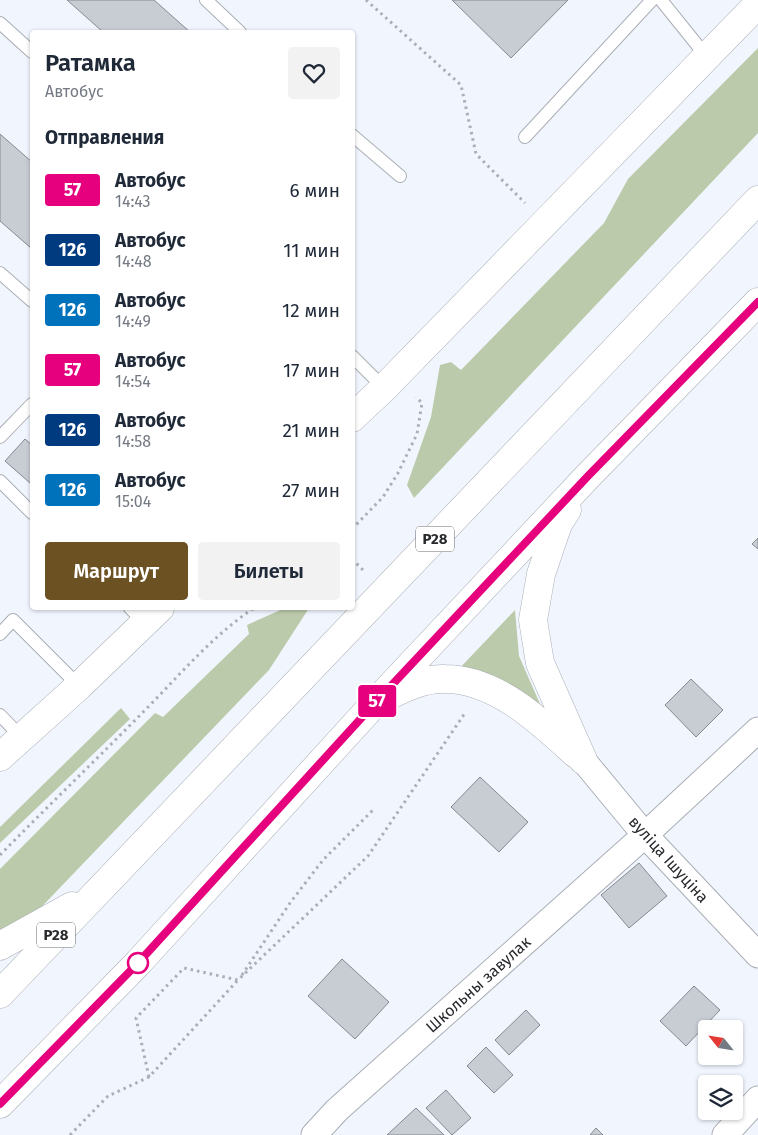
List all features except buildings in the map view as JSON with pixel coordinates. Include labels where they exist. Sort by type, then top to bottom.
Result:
[{"type":"main road","points":[[355,415],[384,388],[758,4]]},
{"type":"main road","name":"Р28","points":[[0,994],[758,200]]},
{"type":"main road","points":[[0,1104],[138,963],[375,703],[588,476],[758,302]]},
{"type":"main road","points":[[583,760],[540,663],[533,620],[541,574],[558,524],[588,476]]},
{"type":"main road","points":[[0,757],[79,686],[145,613]]},
{"type":"main road","points":[[375,703],[412,684],[444,678],[474,684],[498,694],[531,713],[583,760]]},
{"type":"main road","points":[[0,946],[73,905],[111,877]]},
{"type":"street","name":"Школьны завулак","points":[[314,1135],[344,1103],[645,835],[758,730]]},
{"type":"street","name":"вуліца Ішуціна","points":[[583,760],[645,835],[758,955]]},
{"type":"street","points":[[725,1135],[758,1099]]},
{"type":"lane","points":[[206,0],[238,30]]},
{"type":"lane","points":[[525,137],[652,0]]},
{"type":"lane","points":[[661,0],[706,56]]},
{"type":"lane","points":[[0,23],[30,50]]},
{"type":"lane","points":[[355,138],[400,176]]},
{"type":"lane","points":[[0,273],[30,299]]},
{"type":"lane","points":[[355,359],[384,388]]},
{"type":"lane","points":[[0,437],[30,406]]},
{"type":"lane","points":[[0,482],[30,511]]},
{"type":"lane","points":[[0,634],[13,620],[79,686]]},
{"type":"lane","points":[[0,715],[22,738]]},
{"type":"path","points":[[366,0],[461,85],[476,154],[530,207]]},
{"type":"path","points":[[355,526],[382,497],[398,473],[417,434],[422,403],[411,392]]},
{"type":"path","points":[[0,855],[146,710],[192,661],[237,619],[251,610]]},
{"type":"path","points":[[70,1135],[108,1096],[149,1077],[238,980],[368,856],[462,714],[480,702],[498,694]]},
{"type":"path","points":[[238,980],[290,903],[323,860],[373,810]]},
{"type":"path","points":[[149,1077],[136,1018],[184,968],[238,980]]},
{"type":"green space","points":[[758,48],[758,133],[414,498],[407,485],[431,417],[440,365],[451,362],[461,370],[604,223],[628,179]]},
{"type":"green space","points":[[281,610],[308,610],[269,670],[27,922],[0,933],[0,869],[155,713],[163,717],[249,634],[247,625]]},
{"type":"green space","points":[[515,610],[519,656],[540,704],[493,678],[456,672]]},
{"type":"green space","points":[[121,708],[130,719],[0,843],[0,827]]},
{"type":"bus line","name":"57","points":[[0,1104],[138,963],[375,703],[588,476],[758,302]]}]
